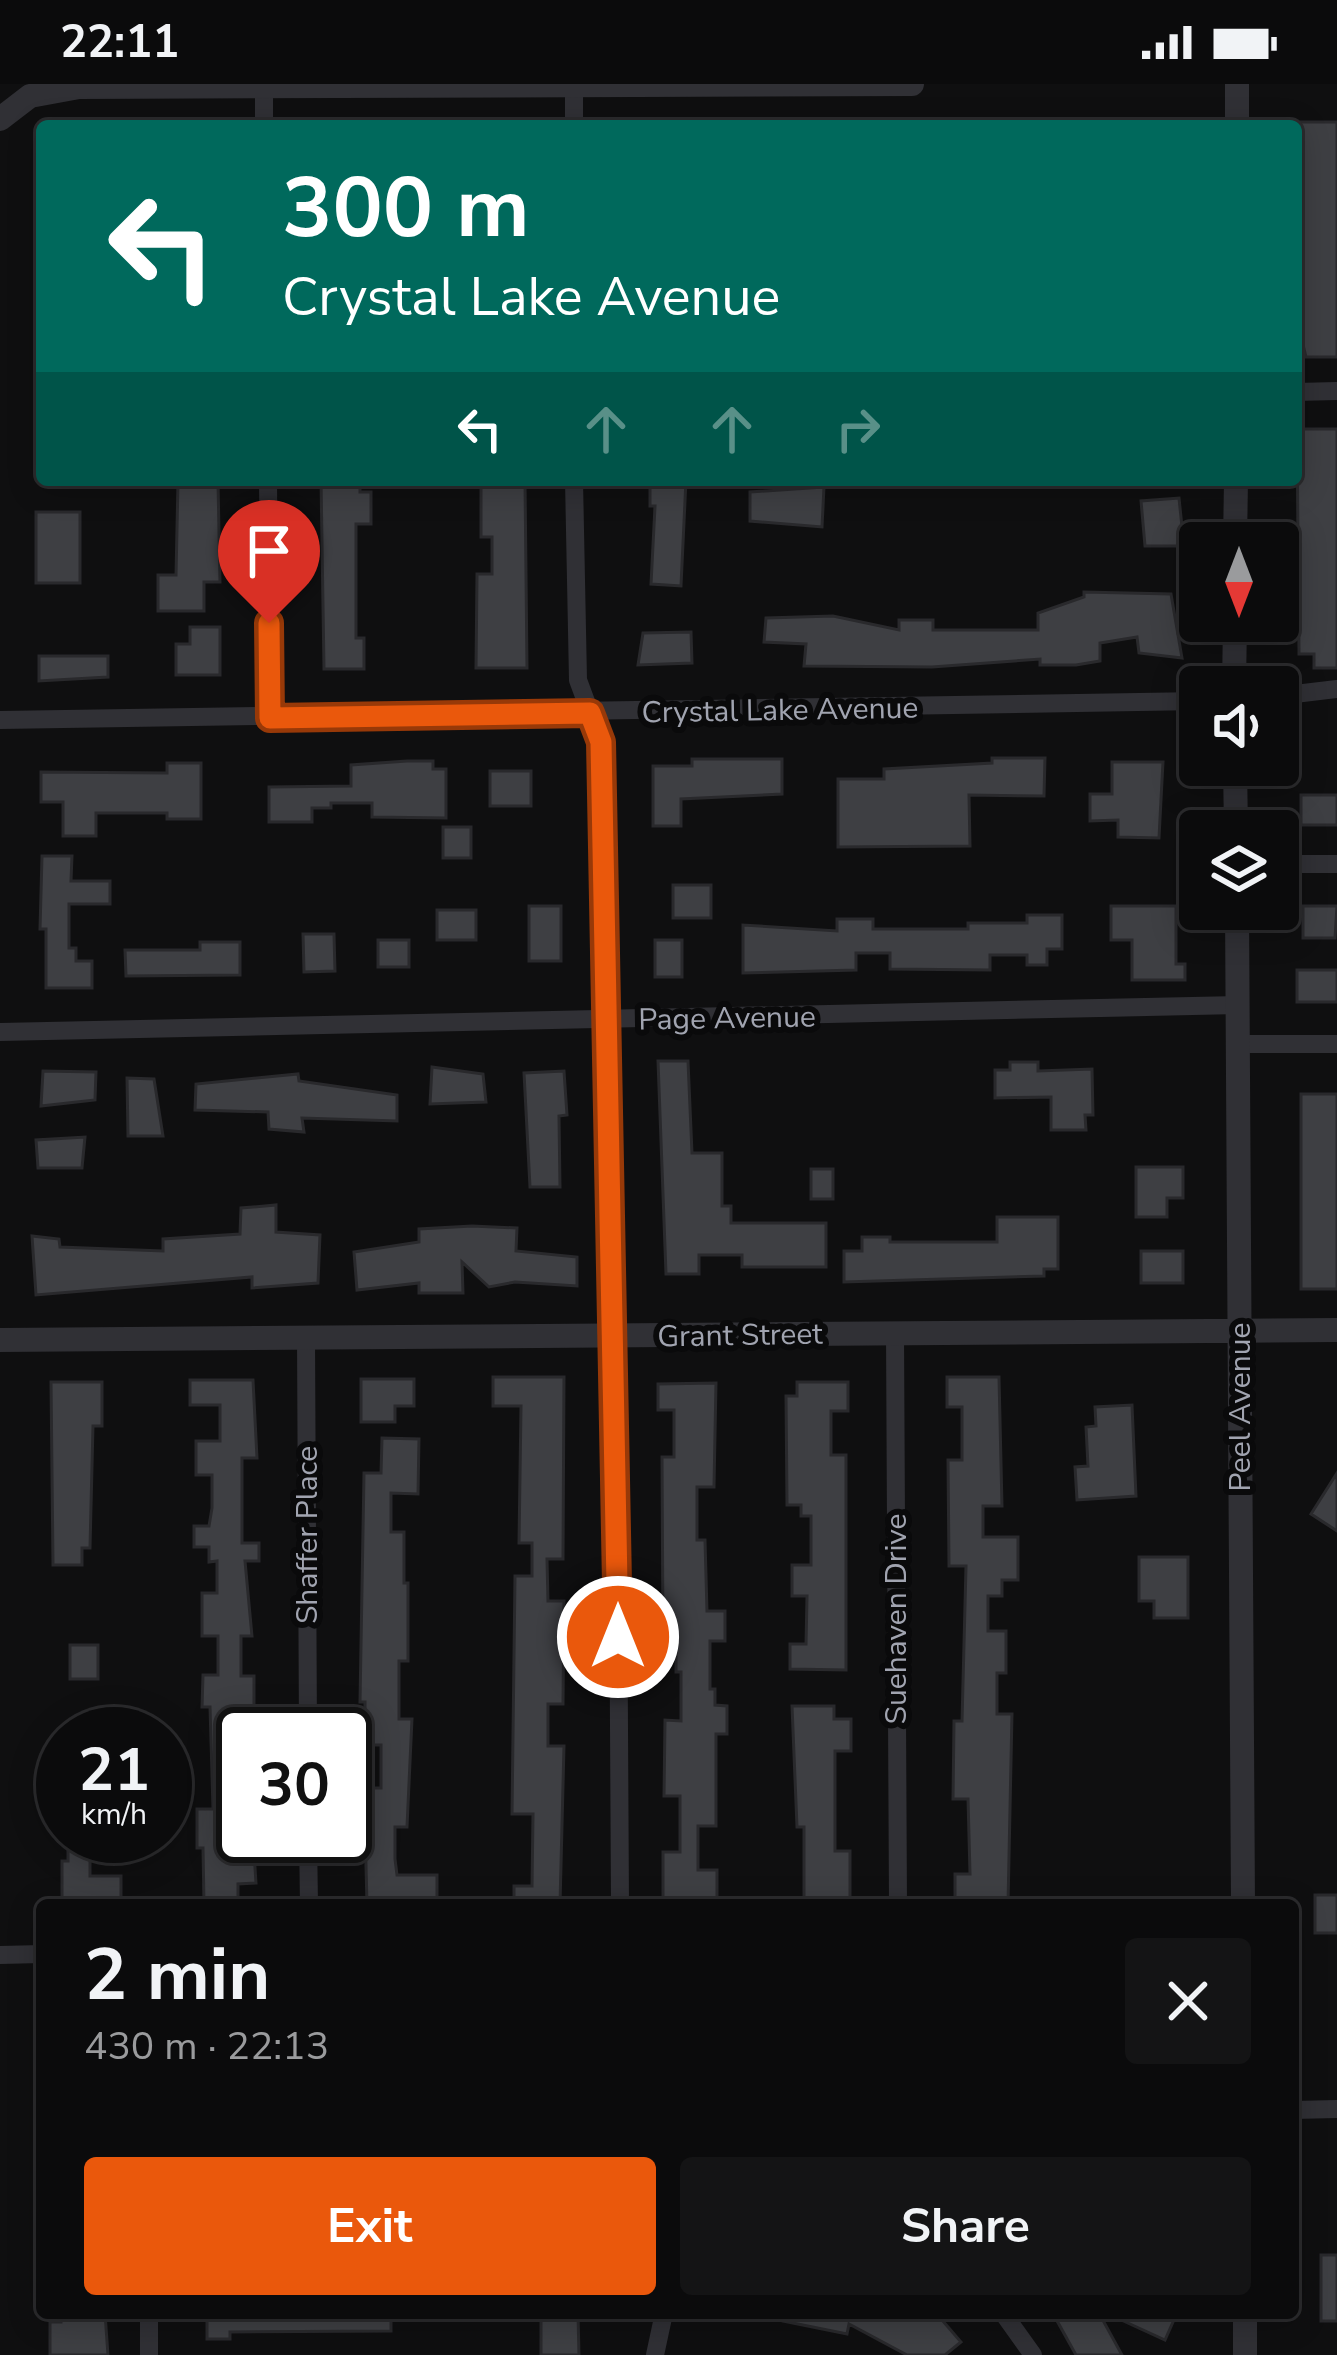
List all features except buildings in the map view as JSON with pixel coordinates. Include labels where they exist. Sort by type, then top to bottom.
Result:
[{"type":"street","points":[[0,118],[30,96],[55,88],[912,84]]},
{"type":"street","points":[[1237,84],[1237,120]]},
{"type":"street","points":[[574,87],[574,120]]},
{"type":"street","points":[[264,89],[264,120]]},
{"type":"street","points":[[0,107],[0,118]]},
{"type":"street","points":[[1302,392],[1337,392]]},
{"type":"street","points":[[268,486],[270,718]]},
{"type":"street","points":[[574,486],[578,680],[601,742],[620,1899]]},
{"type":"street","points":[[1235,522],[1236,486]]},
{"type":"street","points":[[1299,694],[1337,689]]},
{"type":"street","name":"Crystal Lake Avenue","points":[[0,720],[1179,701]]},
{"type":"street","points":[[1299,864],[1337,864]]},
{"type":"street","name":"Peel Avenue","points":[[1238,930],[1243,1899]]},
{"type":"street","name":"Page Avenue","points":[[0,1031],[1239,1005]]},
{"type":"street","points":[[1239,1044],[1337,1043]]},
{"type":"street","name":"Grant Street","points":[[0,1340],[1337,1330]]},
{"type":"street","name":"Suehaven Drive","points":[[895,1333],[898,1899]]},
{"type":"street","name":"Shaffer Place","points":[[306,1336],[308,1707]]},
{"type":"street","points":[[308,1863],[309,1899]]},
{"type":"street","points":[[0,1954],[36,1954]]},
{"type":"street","points":[[1299,2110],[1337,2109]]},
{"type":"street","points":[[149,2319],[149,2355]]},
{"type":"street","points":[[655,2355],[663,2319]]},
{"type":"street","points":[[1007,2319],[1033,2355]]},
{"type":"street","points":[[1245,2319],[1245,2355]]},
{"type":"route","points":[[269,623],[270,718],[590,713],[601,742],[618,1637]]}]
